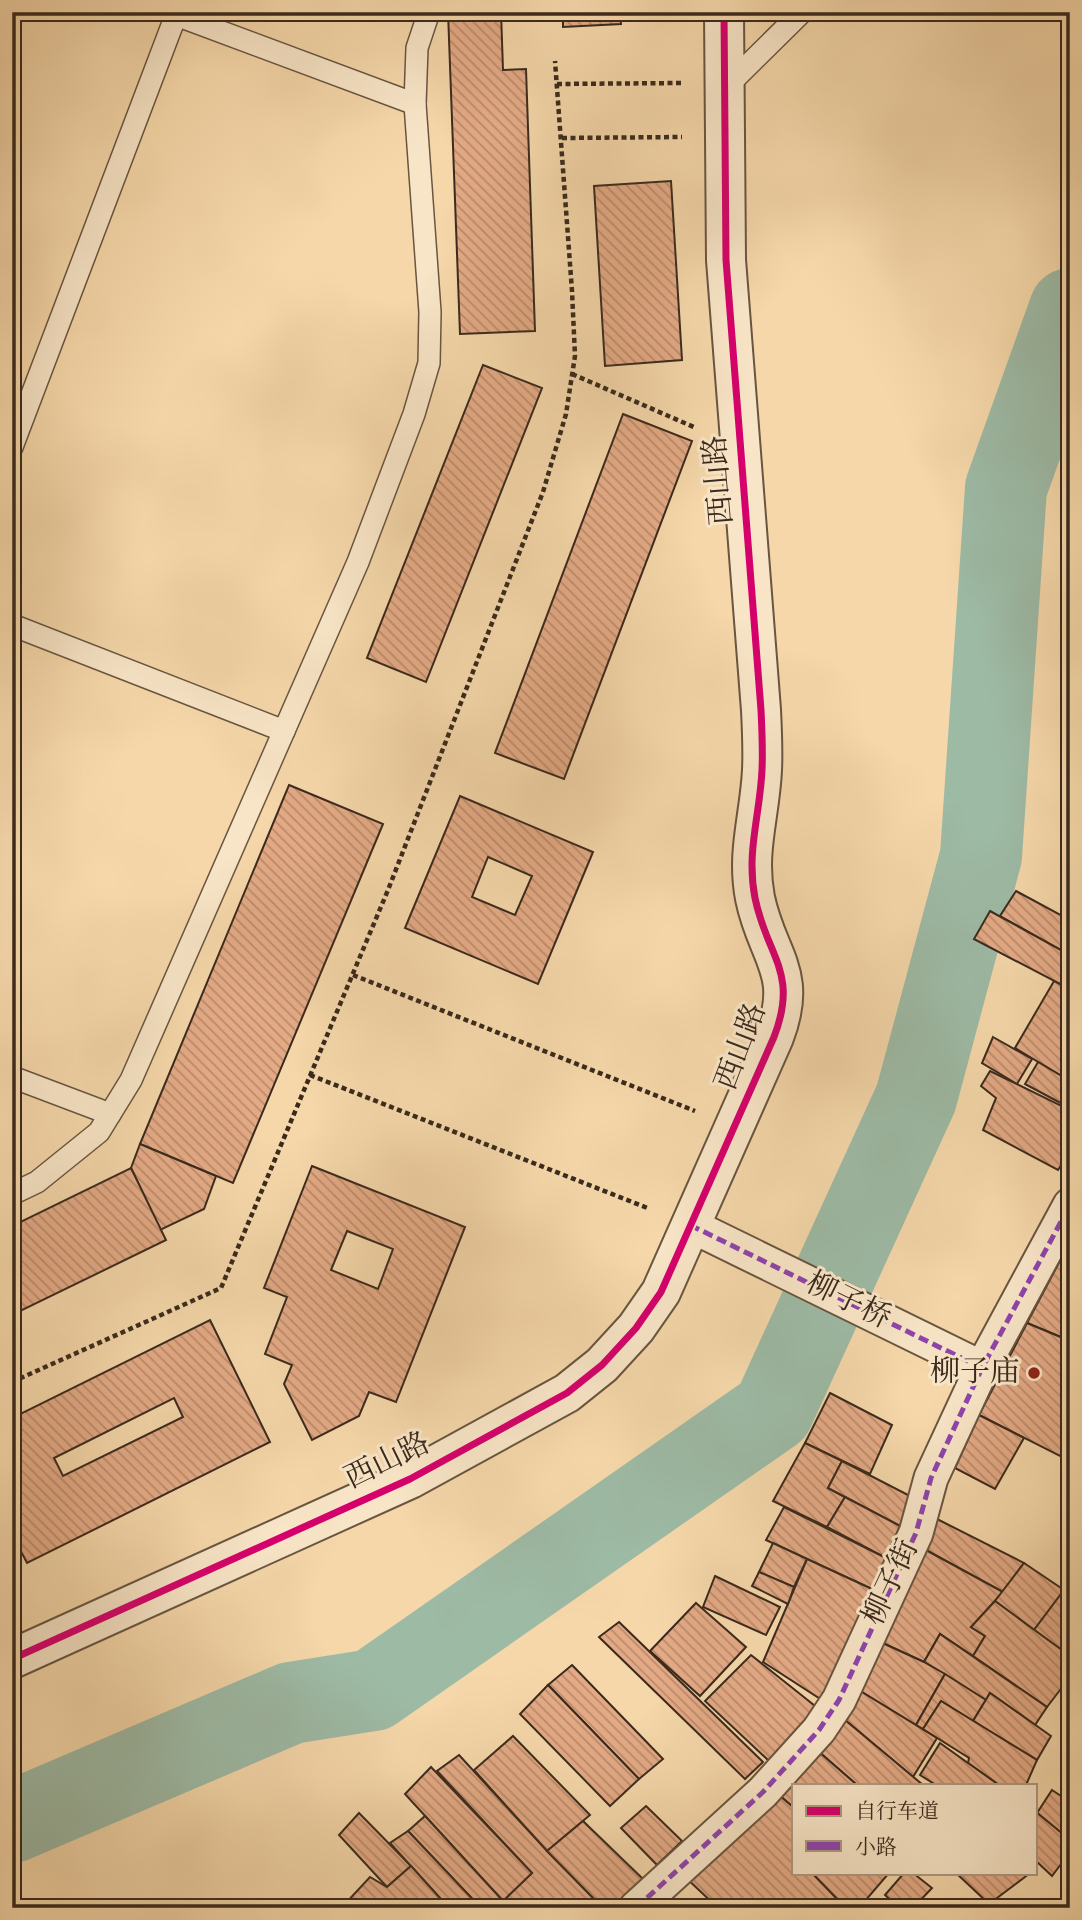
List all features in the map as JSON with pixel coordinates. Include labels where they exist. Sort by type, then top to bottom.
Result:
[{"type":"street","name":"西山路","points":[[12,1659],[410,1479],[567,1393],[602,1365],[636,1328],[661,1292],[783,1014],[785,993],[780,969],[756,901],[750,865],[762,770],[761,710],[726,260],[724,12]]},
{"type":"street","name":"柳子街","points":[[636,1908],[763,1792],[819,1730],[839,1700],[916,1533],[931,1478],[982,1368],[1070,1205]]},
{"type":"street","name":"柳子桥","points":[[690,1225],[982,1368]]},
{"type":"lane","points":[[12,1194],[37,1182],[99,1132],[131,1080],[358,562],[414,414],[429,363],[430,312],[415,104],[417,48],[429,12]]},
{"type":"lane","points":[[725,86],[802,12]]},
{"type":"lane","points":[[12,447],[172,14],[415,104]]},
{"type":"lane","points":[[12,625],[284,731]]},
{"type":"lane","points":[[12,1077],[110,1114]]},
{"type":"path","points":[[12,1382],[221,1288],[353,975],[543,492],[566,414],[575,356],[555,61]]},
{"type":"path","points":[[556,84],[725,86]]},
{"type":"path","points":[[561,138],[725,137]]},
{"type":"path","points":[[572,374],[740,447]]},
{"type":"path","points":[[353,975],[734,1127]]},
{"type":"path","points":[[310,1075],[690,1225]]},
{"type":"building","points":[[448,12],[501,12],[503,70],[526,69],[535,331],[460,334]]},
{"type":"building","points":[[563,12],[620,12],[621,24],[563,27]]},
{"type":"building","points":[[671,181],[682,360],[605,366],[594,186]]},
{"type":"building","points":[[483,365],[542,388],[426,682],[367,658]]},
{"type":"building","points":[[623,414],[692,441],[564,779],[495,753]]},
{"type":"building","points":[[289,785],[383,824],[233,1183],[140,1144]]},
{"type":"building","points":[[460,796],[593,852],[538,984],[405,928]],"holes":[[[488,857],[532,876],[515,915],[472,897]]]},
{"type":"building","points":[[1016,891],[1070,920],[1070,955],[1000,916]]},
{"type":"building","points":[[990,911],[1070,955],[1070,966],[1060,984],[974,939]]},
{"type":"building","points":[[1054,981],[1070,990],[1070,1081],[1015,1048]]},
{"type":"building","points":[[993,1037],[1032,1059],[1017,1084],[982,1063]]},
{"type":"building","points":[[1038,1062],[1070,1081],[1070,1108],[1025,1084]]},
{"type":"building","points":[[990,1071],[1070,1110],[1070,1151],[1058,1170],[983,1130],[996,1098],[981,1086]]},
{"type":"building","points":[[140,1144],[216,1176],[204,1209],[160,1230],[131,1168]]},
{"type":"building","points":[[312,1166],[465,1227],[396,1402],[369,1392],[359,1416],[312,1440],[284,1384],[292,1365],[265,1354],[287,1297],[264,1288]],"holes":[[[347,1231],[393,1249],[378,1289],[331,1270]]]},
{"type":"building","points":[[131,1168],[166,1240],[12,1315],[12,1226]]},
{"type":"building","points":[[1062,1257],[1070,1260],[1070,1318],[1061,1337],[1027,1323]]},
{"type":"building","points":[[210,1320],[270,1442],[27,1563],[12,1534],[12,1418]],"holes":[[[174,1398],[183,1417],[63,1476],[54,1458]]]},
{"type":"building","points":[[1027,1323],[1070,1341],[1070,1436],[1060,1456],[979,1415]]},
{"type":"building","points":[[830,1393],[892,1425],[870,1474],[805,1443]]},
{"type":"building","points":[[979,1415],[1024,1438],[995,1489],[955,1468]]},
{"type":"building","points":[[805,1443],[842,1461],[828,1488],[845,1497],[827,1527],[773,1501]]},
{"type":"building","points":[[842,1461],[912,1497],[900,1526],[828,1488]]},
{"type":"building","points":[[845,1497],[900,1526],[886,1558],[827,1527]]},
{"type":"building","points":[[784,1507],[886,1558],[872,1589],[766,1540]]},
{"type":"building","points":[[937,1519],[1024,1563],[1003,1592],[924,1549]]},
{"type":"building","points":[[773,1543],[807,1559],[794,1587],[759,1572]]},
{"type":"building","points":[[924,1549],[1003,1592],[971,1627],[985,1636],[973,1656],[940,1634],[924,1662],[876,1640]]},
{"type":"building","points":[[807,1559],[872,1589],[822,1700],[763,1662]]},
{"type":"building","points":[[1024,1563],[1064,1590],[1034,1630],[995,1601]]},
{"type":"building","points":[[759,1572],[794,1587],[788,1604],[752,1586]]},
{"type":"building","points":[[715,1576],[780,1607],[766,1635],[703,1607]]},
{"type":"building","points":[[1064,1590],[1070,1594],[1070,1656],[1034,1630]]},
{"type":"building","points":[[995,1601],[1070,1656],[1070,1677],[1047,1707],[973,1656],[985,1636],[971,1627]]},
{"type":"building","points":[[696,1603],[746,1647],[700,1696],[650,1651]]},
{"type":"building","points":[[619,1622],[763,1762],[745,1779],[599,1637]]},
{"type":"building","points":[[940,1634],[1047,1707],[1035,1725],[990,1693],[986,1700],[924,1662]]},
{"type":"building","points":[[876,1640],[945,1674],[916,1725],[857,1689]]},
{"type":"building","points":[[751,1655],[819,1709],[770,1762],[705,1701]]},
{"type":"building","points":[[572,1665],[663,1759],[639,1779],[548,1685]]},
{"type":"building","points":[[945,1674],[986,1700],[973,1721],[941,1701],[923,1729],[916,1725]]},
{"type":"building","points":[[548,1685],[639,1779],[610,1806],[520,1714]]},
{"type":"building","points":[[857,1689],[937,1738],[913,1777],[845,1720]]},
{"type":"building","points":[[990,1693],[1051,1736],[1037,1760],[973,1721]]},
{"type":"building","points":[[941,1701],[1037,1760],[1026,1784],[998,1784],[968,1763],[969,1758],[923,1729]]},
{"type":"building","points":[[845,1720],[922,1784],[856,1784],[818,1751]]},
{"type":"building","points":[[513,1736],[590,1815],[547,1851],[474,1770]]},
{"type":"building","points":[[940,1743],[998,1784],[934,1784],[920,1775]]},
{"type":"building","points":[[818,1751],[856,1784],[792,1784],[792,1806],[779,1795]]},
{"type":"building","points":[[459,1755],[603,1908],[510,1908],[503,1901],[532,1873],[437,1771]]},
{"type":"building","points":[[431,1767],[532,1873],[503,1901],[405,1794]]},
{"type":"building","points":[[1052,1790],[1070,1802],[1070,1840],[1037,1813]]},
{"type":"building","points":[[779,1795],[792,1806],[792,1874],[813,1874],[846,1908],[718,1908],[684,1876]]},
{"type":"building","points":[[646,1806],[682,1841],[657,1865],[621,1828]]},
{"type":"building","points":[[1036,1812],[1070,1840],[1070,1852],[1052,1876],[1036,1861]]},
{"type":"building","points":[[359,1813],[411,1866],[387,1887],[339,1835]]},
{"type":"building","points":[[425,1816],[510,1908],[481,1908],[408,1831]]},
{"type":"building","points":[[583,1821],[644,1880],[611,1908],[603,1908],[547,1851]]},
{"type":"building","points":[[408,1831],[481,1908],[449,1908],[390,1843]]},
{"type":"building","points":[[411,1866],[449,1908],[347,1908],[344,1905],[370,1877],[387,1887]]},
{"type":"building","points":[[813,1874],[888,1874],[859,1908],[846,1908]]},
{"type":"building","points":[[903,1874],[914,1874],[932,1888],[913,1908],[899,1908],[885,1895]]},
{"type":"building","points":[[957,1874],[1029,1874],[989,1904]]},
{"type":"waterway","points":[[12,1822],[291,1703],[373,1690],[773,1411],[916,1098],[981,856],[1006,488],[1070,309]]},
{"type":"marked path","points":[[636,1908],[763,1792],[819,1730],[839,1700],[916,1533],[931,1478],[982,1368],[1070,1205]]},
{"type":"marked path","points":[[690,1225],[982,1368]]},
{"type":"cycle path","points":[[12,1659],[410,1479],[567,1393],[602,1365],[636,1328],[661,1292],[774,1037],[781,1015],[782,980],[760,918],[752,865],[761,787],[762,733],[726,260],[724,12]]},
{"type":"place","name":"柳子庙","points":[[1034,1373]]}]
